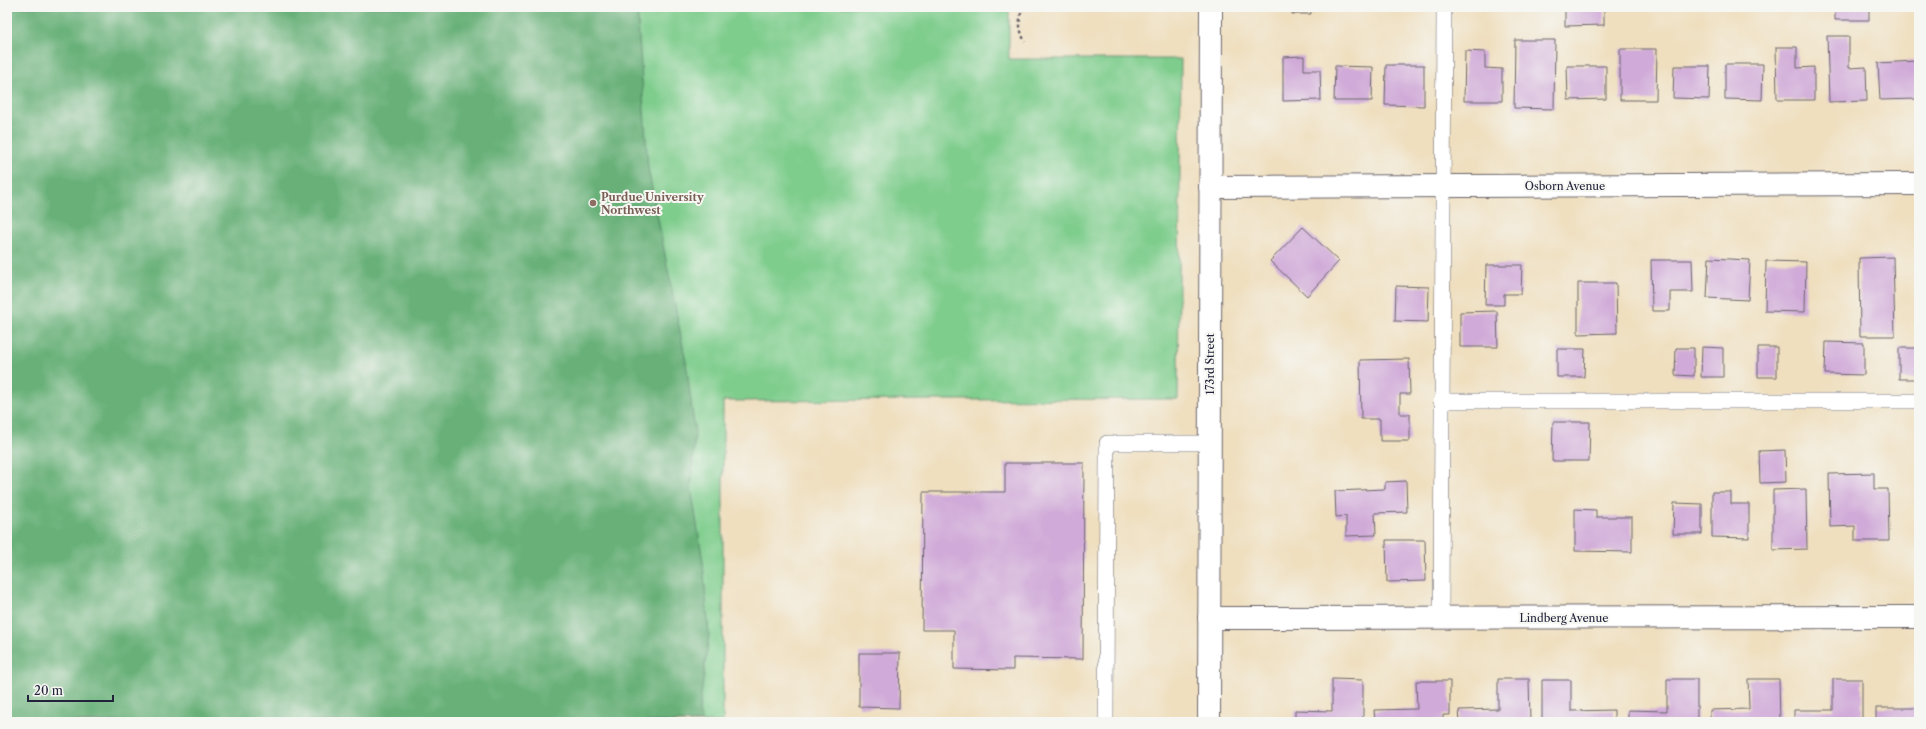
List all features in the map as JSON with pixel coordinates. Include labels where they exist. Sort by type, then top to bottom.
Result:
[{"type":"street","name":"173rd Street","points":[[1209,722],[1211,7]]},
{"type":"street","name":"Osborn Avenue","points":[[1210,188],[1919,184]]},
{"type":"street","name":"Lindberg Avenue","points":[[1209,618],[1919,617]]},
{"type":"lane","points":[[1441,618],[1444,7]]},
{"type":"lane","points":[[1442,401],[1919,401]]},
{"type":"lane","points":[[1106,722],[1107,443],[1209,443]]},
{"type":"path","points":[[1023,7],[1019,29],[1025,42]]},
{"type":"green space","name":"Purdue University Northwest","points":[[7,7],[1009,7],[1009,59],[1181,59],[1178,399],[723,401],[723,722],[7,722]]},
{"type":"green space","name":"Purdue University Northwest","points":[[7,7],[637,7],[648,168],[686,362],[695,433],[691,487],[703,562],[709,635],[699,712],[702,722],[7,722]]},
{"type":"building","points":[[1292,7],[1310,7],[1311,14],[1292,14]]},
{"type":"building","points":[[1565,7],[1604,7],[1604,25],[1565,26]]},
{"type":"building","points":[[1835,7],[1869,7],[1869,20],[1835,20]]},
{"type":"building","points":[[1827,36],[1849,36],[1849,68],[1866,67],[1867,101],[1829,102]]},
{"type":"building","points":[[1515,40],[1555,40],[1554,109],[1514,108]]},
{"type":"building","points":[[1776,47],[1797,47],[1797,68],[1814,67],[1814,100],[1777,100]]},
{"type":"building","points":[[1620,49],[1657,49],[1656,100],[1620,100]]},
{"type":"building","points":[[1465,51],[1485,52],[1485,68],[1502,69],[1502,101],[1464,101]]},
{"type":"building","points":[[1304,56],[1304,70],[1320,70],[1321,100],[1283,101],[1283,57]]},
{"type":"building","points":[[1916,61],[1917,99],[1880,100],[1878,63]]},
{"type":"building","points":[[1725,64],[1763,64],[1762,100],[1725,99]]},
{"type":"building","points":[[1386,65],[1424,65],[1424,106],[1385,105]]},
{"type":"building","points":[[1335,66],[1373,67],[1372,101],[1334,101]]},
{"type":"building","points":[[1567,66],[1606,66],[1606,99],[1568,100]]},
{"type":"building","points":[[1674,66],[1710,66],[1709,99],[1673,98]]},
{"type":"building","points":[[1303,227],[1339,261],[1307,296],[1270,261]]},
{"type":"building","points":[[1893,257],[1895,336],[1860,336],[1859,258]]},
{"type":"building","points":[[1709,258],[1750,260],[1748,300],[1707,298]]},
{"type":"building","points":[[1651,260],[1692,260],[1693,292],[1670,292],[1670,311],[1652,311]]},
{"type":"building","points":[[1766,261],[1806,262],[1805,312],[1765,311]]},
{"type":"building","points":[[1486,265],[1522,265],[1521,294],[1504,294],[1504,305],[1485,305]]},
{"type":"building","points":[[1578,283],[1616,283],[1617,333],[1578,334]]},
{"type":"building","points":[[1396,286],[1429,287],[1428,322],[1395,321]]},
{"type":"building","points":[[1497,311],[1498,347],[1460,347],[1460,312]]},
{"type":"building","points":[[1826,342],[1864,343],[1864,375],[1825,374]]},
{"type":"building","points":[[1702,347],[1723,348],[1723,377],[1701,377]]},
{"type":"building","points":[[1758,347],[1777,347],[1777,377],[1758,377]]},
{"type":"building","points":[[1676,348],[1694,348],[1694,376],[1675,375]]},
{"type":"building","points":[[1899,348],[1919,348],[1919,379],[1899,379]]},
{"type":"building","points":[[1557,349],[1585,349],[1584,377],[1557,377]]},
{"type":"building","points":[[1409,359],[1410,394],[1400,394],[1400,414],[1410,414],[1410,441],[1380,441],[1380,419],[1361,419],[1360,360]]},
{"type":"building","points":[[1553,422],[1590,422],[1589,461],[1552,461]]},
{"type":"building","points":[[1785,450],[1786,482],[1760,483],[1759,451]]},
{"type":"building","points":[[1005,463],[1084,463],[1083,659],[1013,658],[1013,670],[954,669],[954,630],[922,630],[923,492],[1005,492]]},
{"type":"building","points":[[1874,473],[1874,489],[1888,489],[1889,541],[1855,541],[1855,526],[1830,527],[1829,474]]},
{"type":"building","points":[[1406,481],[1407,512],[1375,513],[1376,535],[1346,536],[1346,516],[1336,517],[1335,491],[1385,489],[1385,482]]},
{"type":"building","points":[[1806,489],[1807,549],[1773,550],[1773,490]]},
{"type":"building","points":[[1712,492],[1731,492],[1731,504],[1749,504],[1749,538],[1712,537]]},
{"type":"building","points":[[1674,503],[1702,504],[1702,534],[1673,534]]},
{"type":"building","points":[[1575,509],[1596,510],[1596,517],[1632,517],[1632,552],[1575,551]]},
{"type":"building","points":[[1386,540],[1425,540],[1426,581],[1387,582]]},
{"type":"building","points":[[859,653],[900,653],[899,708],[859,707]]},
{"type":"building","points":[[1332,679],[1363,680],[1363,722],[1295,722],[1295,710],[1332,711]]},
{"type":"building","points":[[1498,679],[1529,679],[1530,722],[1460,722],[1459,710],[1498,709]]},
{"type":"building","points":[[1667,679],[1697,679],[1697,722],[1628,722],[1628,710],[1667,711]]},
{"type":"building","points":[[1748,679],[1779,679],[1780,722],[1710,722],[1710,710],[1749,709]]},
{"type":"building","points":[[1833,679],[1862,679],[1862,722],[1794,722],[1794,710],[1833,710]]},
{"type":"building","points":[[1542,680],[1571,680],[1571,711],[1614,710],[1614,722],[1542,722]]},
{"type":"building","points":[[1416,681],[1450,681],[1450,715],[1443,715],[1443,722],[1375,722],[1374,710],[1417,709]]},
{"type":"building","points":[[1876,708],[1919,708],[1919,722],[1876,722]]},
{"type":"place","name":"Purdue University Northwest","points":[[593,203]]}]
